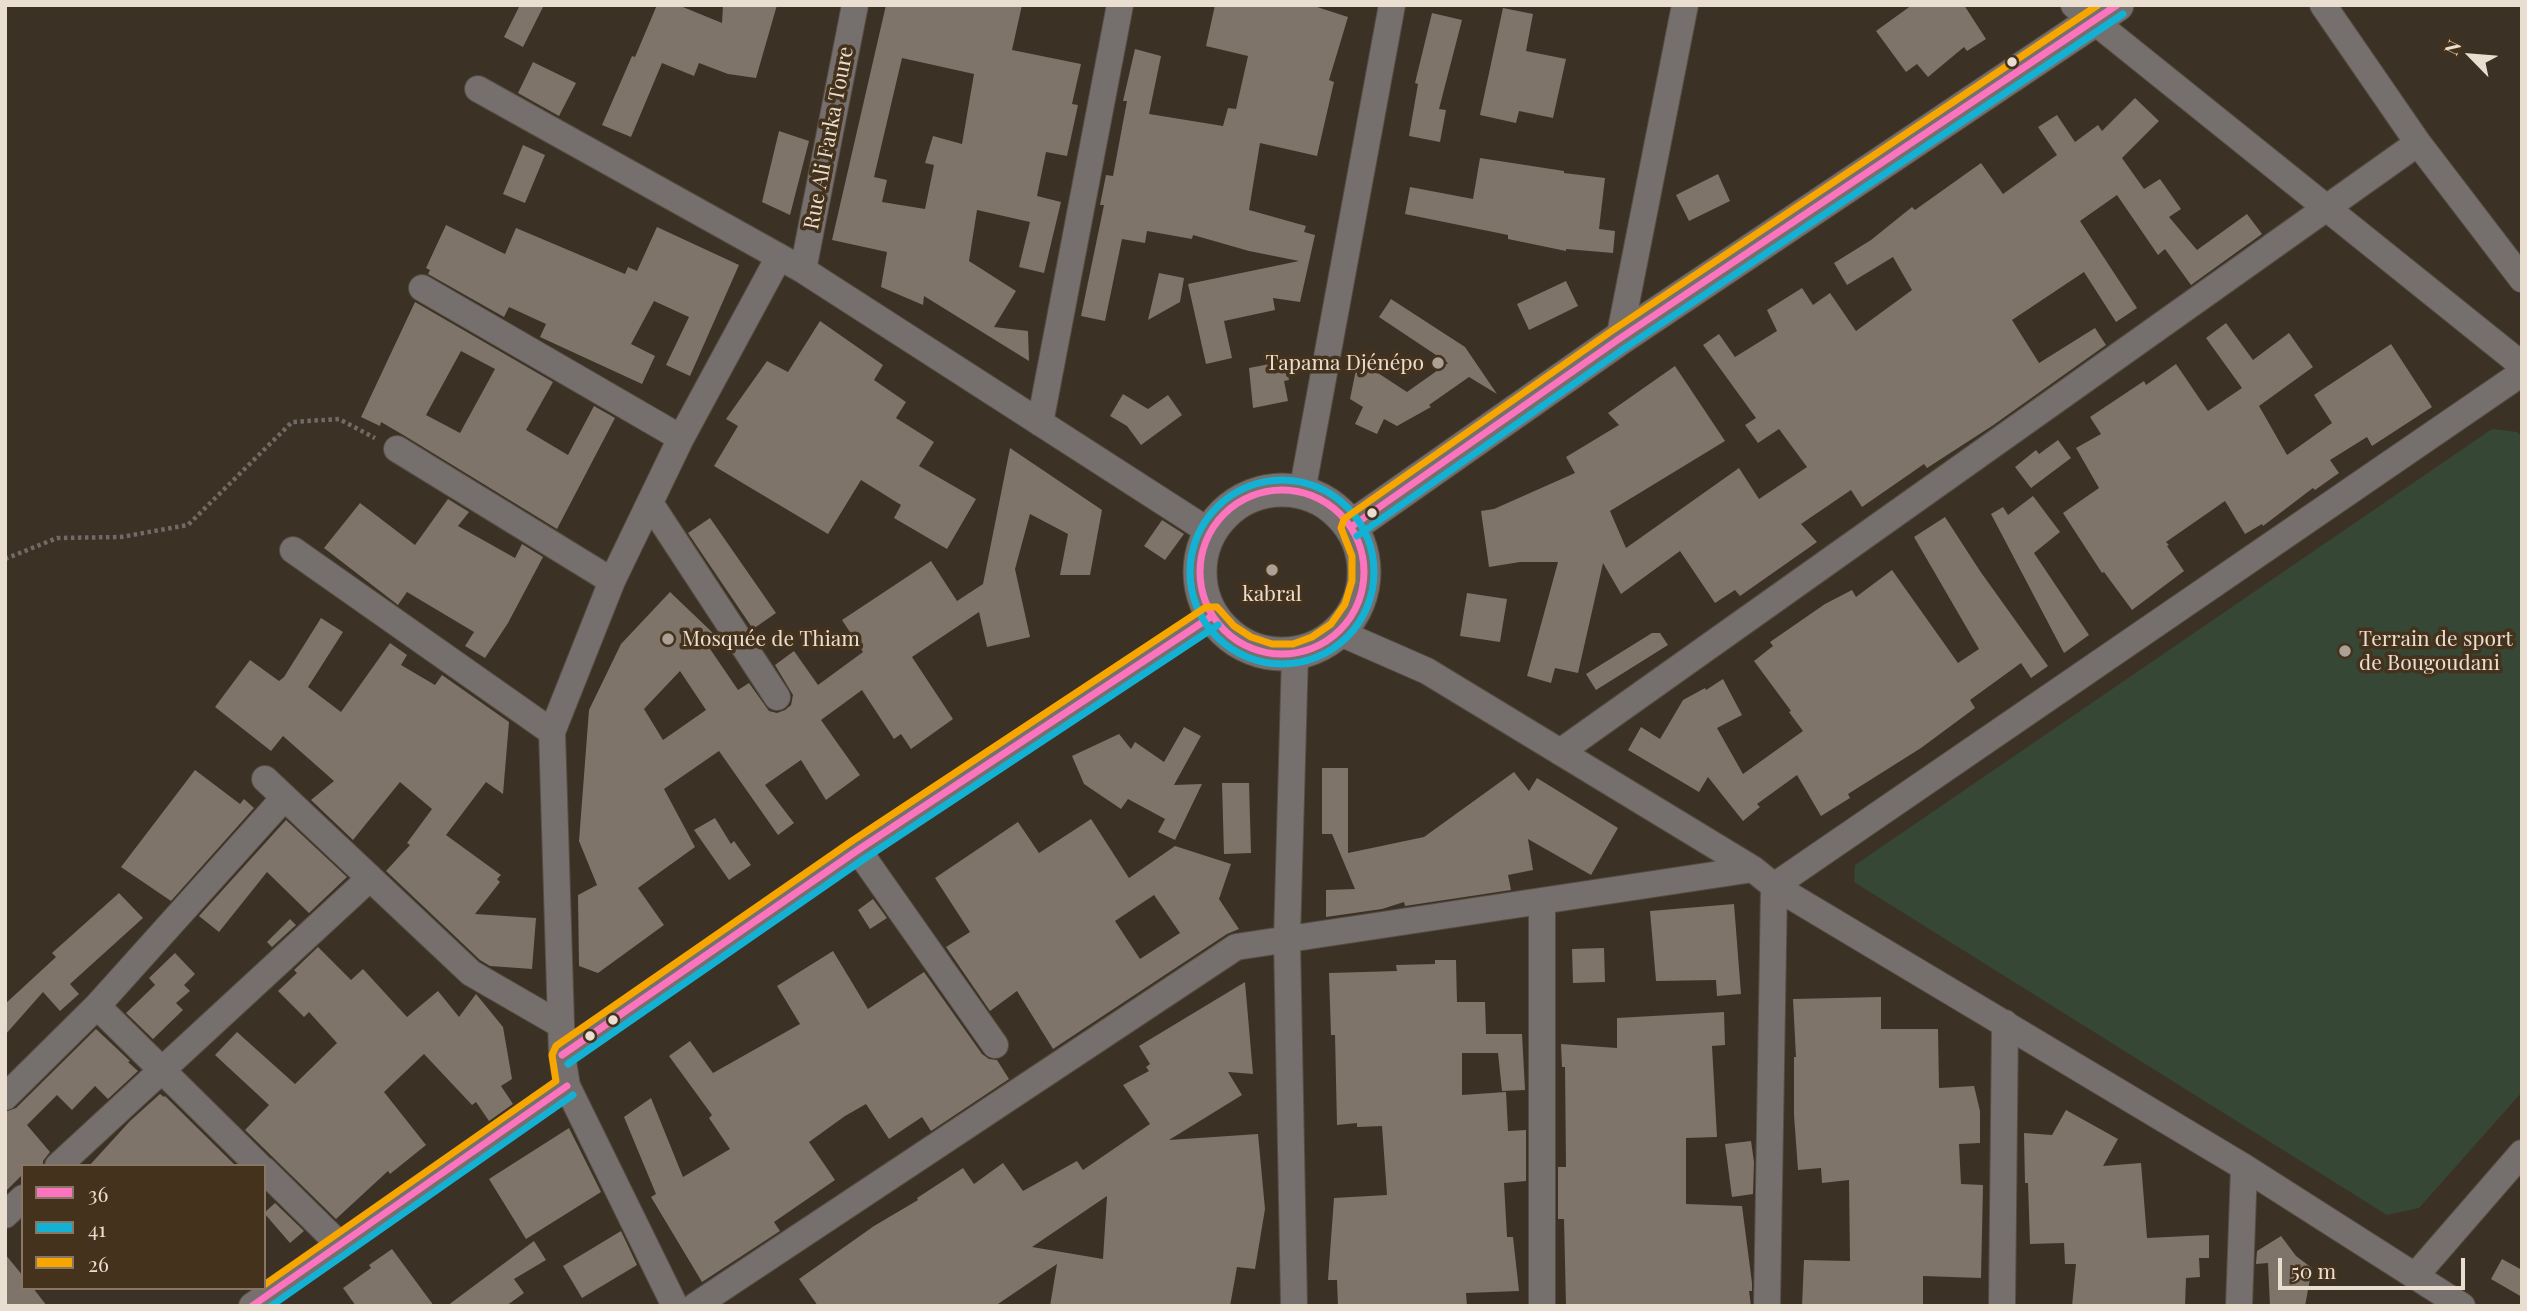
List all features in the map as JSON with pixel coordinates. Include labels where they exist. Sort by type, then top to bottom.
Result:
[{"type":"street","name":"Rue Ali Farka Toure","points":[[803,270],[855,5]]},
{"type":"street","points":[[1040,423],[1120,5]]},
{"type":"street","points":[[1302,492],[1392,5]]},
{"type":"street","points":[[1619,338],[1685,5]]},
{"type":"street","points":[[2323,5],[2418,143],[2522,279]]},
{"type":"street","points":[[1351,527],[2094,10],[2326,208],[2522,365]]},
{"type":"street","points":[[478,89],[803,270],[1210,532]]},
{"type":"street","points":[[1560,752],[2418,143]]},
{"type":"street","points":[[675,1306],[567,1086],[562,1055],[552,732],[612,580],[681,438],[779,257]]},
{"type":"street","points":[[422,288],[681,438]]},
{"type":"street","points":[[1774,886],[2522,373]]},
{"type":"street","points":[[397,449],[612,580]]},
{"type":"street","points":[[1276,490],[1302,492],[1338,511],[1351,527],[1362,554],[1363,582],[1355,609],[1338,632],[1317,646],[1295,654],[1271,654],[1247,648],[1227,634],[1212,615],[1201,589],[1200,559],[1210,532],[1227,511],[1250,496],[1276,490]]},
{"type":"street","points":[[650,503],[778,697]]},
{"type":"street","points":[[293,550],[552,732]]},
{"type":"street","points":[[562,1055],[858,850],[1212,615]]},
{"type":"street","points":[[1338,632],[1427,671],[1754,869],[1774,886],[2244,1167],[2462,1306]]},
{"type":"street","points":[[1294,1306],[1287,939],[1295,654]]},
{"type":"street","points":[[265,779],[471,973],[561,1025]]},
{"type":"street","points":[[5,1097],[97,1006],[284,798]]},
{"type":"street","points":[[858,850],[995,1045]]},
{"type":"street","points":[[695,1306],[1236,947],[1754,869]]},
{"type":"street","points":[[60,1164],[370,878]]},
{"type":"street","points":[[1767,1306],[1774,886]]},
{"type":"street","points":[[1542,901],[1542,1306]]},
{"type":"street","points":[[97,1006],[258,1164]]},
{"type":"street","points":[[2002,1306],[2004,1023]]},
{"type":"street","points":[[252,1306],[567,1086]]},
{"type":"street","points":[[2416,1275],[2522,1153]]},
{"type":"street","points":[[2238,1306],[2244,1167]]},
{"type":"street","points":[[266,1172],[340,1245]]},
{"type":"street","points":[[5,1214],[21,1200]]},
{"type":"path","points":[[5,559],[57,538],[121,537],[188,525],[292,422],[340,419],[397,449]]},
{"type":"green space","name":"Terrain de sport de Bougoudani","points":[[2492,429],[2517,432],[2522,437],[2522,1092],[2419,1208],[2387,1215],[1854,882],[1855,865]]},
{"type":"building","points":[[520,5],[544,5],[523,47],[504,37]]},
{"type":"building","points":[[657,5],[678,5],[722,23],[723,5],[777,5],[756,78],[728,74],[699,63],[694,76],[662,63],[631,137],[602,125]]},
{"type":"building","points":[[886,5],[1022,5],[1012,50],[1081,64],[1072,104],[1078,105],[1067,156],[1046,152],[1037,196],[1061,202],[1044,273],[1019,267],[1030,222],[977,210],[969,261],[1016,291],[994,327],[1028,331],[1029,361],[924,296],[923,305],[881,287],[887,252],[832,240]],"holes":[[[902,58],[974,74],[962,144],[933,136],[925,163],[934,165],[925,209],[882,202],[887,180],[874,177]]]},
{"type":"building","points":[[1215,5],[1317,7],[1348,17],[1329,80],[1334,82],[1317,156],[1260,143],[1249,210],[1306,226],[1304,232],[1315,235],[1300,302],[1273,298],[1275,310],[1224,321],[1232,358],[1206,364],[1188,284],[1299,261],[1249,251],[1193,235],[1192,239],[1147,231],[1145,243],[1122,239],[1105,321],[1081,316],[1104,205],[1100,205],[1106,175],[1113,176],[1127,101],[1123,101],[1135,49],[1161,56],[1149,114],[1223,126],[1228,108],[1236,109],[1248,56],[1206,46]]},
{"type":"building","points":[[1912,5],[1964,5],[1986,39],[1967,51],[1964,47],[1928,77],[1917,64],[1906,72],[1876,31]]},
{"type":"building","points":[[1503,8],[1533,14],[1526,51],[1566,59],[1553,118],[1519,111],[1516,123],[1480,115]]},
{"type":"building","points":[[1432,13],[1462,20],[1439,109],[1446,110],[1440,142],[1409,136],[1418,84],[1415,83]]},
{"type":"building","points":[[533,62],[576,83],[559,116],[518,93]]},
{"type":"building","points":[[2135,98],[2159,121],[2122,158],[2144,189],[2160,179],[2181,209],[2169,217],[2197,250],[2247,214],[2262,234],[2191,285],[2165,249],[2158,255],[2117,195],[2080,221],[2137,308],[2116,322],[2084,272],[2012,320],[2039,363],[2095,328],[2106,345],[1992,426],[1927,468],[1924,464],[1862,507],[1851,490],[1801,524],[1817,542],[1740,596],[1735,590],[1715,603],[1680,551],[1621,594],[1603,563],[1578,673],[1555,668],[1551,683],[1527,676],[1558,562],[1520,562],[1489,567],[1481,511],[1494,509],[1575,473],[1566,457],[1619,425],[1608,413],[1675,366],[1725,441],[1610,511],[1626,548],[1739,468],[1759,499],[1807,467],[1779,429],[1758,443],[1745,425],[1756,418],[1703,345],[1719,334],[1735,357],[1777,331],[1767,310],[1802,288],[1813,305],[1830,293],[1856,331],[1912,290],[1893,257],[1847,285],[1834,263],[1871,240],[1912,207],[1915,210],[1981,163],[2003,194],[2057,155],[2038,127],[2057,115],[2075,142],[2098,125],[2102,131]]},
{"type":"building","points":[[779,131],[809,141],[790,215],[762,202]]},
{"type":"building","points":[[523,145],[545,155],[525,203],[503,194]]},
{"type":"building","points":[[1480,158],[1605,178],[1599,229],[1615,231],[1613,253],[1566,251],[1508,239],[1508,235],[1405,214],[1410,187],[1473,199]]},
{"type":"building","points":[[1718,174],[1730,201],[1689,221],[1676,195]]},
{"type":"building","points":[[446,225],[505,254],[516,228],[625,274],[628,267],[637,271],[657,227],[739,265],[690,376],[666,365],[689,317],[654,301],[631,344],[655,356],[642,384],[540,337],[546,324],[509,307],[504,317],[428,274],[430,270],[426,268]]},
{"type":"building","points":[[1159,273],[1184,278],[1180,302],[1148,320]]},
{"type":"building","points":[[1566,281],[1578,306],[1529,330],[1517,304]]},
{"type":"building","points":[[1391,299],[1465,347],[1497,394],[1469,377],[1429,405],[1431,407],[1397,426],[1384,419],[1377,434],[1355,424],[1363,407],[1350,399],[1358,360],[1407,392],[1448,363],[1379,317]]},
{"type":"building","points":[[415,302],[553,382],[526,430],[568,455],[594,406],[615,418],[557,529],[381,422],[380,426],[361,417]],"holes":[[[461,351],[495,369],[460,433],[426,415]]]},
{"type":"building","points":[[820,321],[883,365],[874,380],[906,402],[896,418],[934,442],[919,466],[976,499],[947,549],[894,518],[901,505],[861,480],[828,534],[714,466],[738,426],[726,419],[767,361],[788,372]]},
{"type":"building","points":[[2226,323],[2253,360],[2289,333],[2313,367],[2259,406],[2287,455],[2332,423],[2314,395],[2391,344],[2432,407],[2372,446],[2367,437],[2330,460],[2339,473],[2315,490],[2313,488],[2263,526],[2262,524],[2245,534],[2225,501],[2166,542],[2184,571],[2132,610],[2104,572],[2102,573],[2063,513],[2099,488],[2076,448],[2101,434],[2090,417],[2144,381],[2146,385],[2176,364],[2208,411],[2242,388],[2206,338]]},
{"type":"building","points":[[1285,361],[1289,380],[1284,381],[1288,401],[1253,408],[1249,368]]},
{"type":"building","points":[[1123,394],[1148,409],[1168,395],[1182,415],[1141,445],[1127,426],[1110,416]]},
{"type":"building","points":[[2058,440],[2071,458],[2031,488],[2015,467],[2036,450],[2039,454]]},
{"type":"building","points":[[1010,448],[1102,510],[1090,575],[1060,575],[1068,534],[1030,514],[1015,569],[1030,637],[987,647],[979,612],[912,657],[953,719],[911,749],[901,734],[894,739],[862,690],[821,720],[860,775],[826,800],[801,760],[765,785],[794,823],[778,835],[719,751],[664,789],[695,847],[638,888],[664,925],[598,973],[579,966],[578,895],[597,885],[579,841],[589,710],[621,644],[670,592],[714,634],[706,643],[738,690],[749,683],[769,711],[777,713],[791,705],[793,695],[775,665],[794,651],[818,685],[863,652],[842,620],[931,561],[957,601],[983,584]],"holes":[[[680,671],[706,710],[663,740],[644,709]]]},
{"type":"building","points":[[2033,496],[2060,532],[2034,553],[2089,635],[2064,653],[1991,514],[2003,507],[2008,515]]},
{"type":"building","points":[[448,499],[469,512],[458,526],[515,558],[522,544],[543,557],[508,623],[485,658],[465,646],[474,632],[407,592],[398,605],[324,548],[360,503],[415,545]]},
{"type":"building","points":[[1945,517],[2048,666],[2031,678],[2021,663],[1970,700],[1975,708],[1921,748],[1848,794],[1850,798],[1821,816],[1797,775],[1757,804],[1760,807],[1743,821],[1708,777],[1699,792],[1628,750],[1641,727],[1660,739],[1683,700],[1723,679],[1742,715],[1717,728],[1743,774],[1803,731],[1754,661],[1773,646],[1770,642],[1825,604],[1852,590],[1856,597],[1892,570],[1958,663],[1979,649],[1914,537]]},
{"type":"building","points":[[710,518],[776,613],[753,629],[688,533]]},
{"type":"building","points":[[1162,520],[1184,534],[1165,560],[1144,546]]},
{"type":"building","points":[[1467,593],[1507,599],[1500,642],[1460,636]]},
{"type":"building","points":[[321,618],[343,632],[308,687],[341,712],[390,643],[407,655],[401,665],[435,685],[442,675],[509,722],[503,794],[486,782],[446,835],[501,875],[497,879],[500,882],[475,914],[536,918],[532,969],[490,966],[480,960],[386,871],[410,845],[407,843],[432,809],[400,782],[353,840],[311,800],[334,781],[283,736],[271,751],[215,707],[250,660],[279,681],[284,677]]},
{"type":"building","points":[[1652,633],[1660,633],[1668,645],[1596,690],[1586,674]]},
{"type":"building","points":[[1184,727],[1201,736],[1174,785],[1202,784],[1175,840],[1158,832],[1165,819],[1128,799],[1121,809],[1084,784],[1072,756],[1119,734],[1131,749],[1135,742],[1164,762]]},
{"type":"building","points":[[1322,768],[1348,768],[1348,853],[1424,837],[1514,772],[1529,791],[1537,778],[1618,828],[1591,875],[1528,839],[1533,870],[1508,875],[1511,890],[1405,906],[1404,902],[1382,909],[1326,917],[1326,890],[1355,889],[1332,834],[1322,834]]},
{"type":"building","points":[[195,770],[240,804],[244,799],[254,808],[171,901],[121,867]]},
{"type":"building","points":[[1222,783],[1249,783],[1251,853],[1224,854]]},
{"type":"building","points":[[715,818],[731,844],[734,841],[751,865],[729,880],[694,830]]},
{"type":"building","points":[[1091,819],[1129,878],[1175,846],[1231,864],[1219,899],[1239,929],[1227,934],[1053,1049],[1017,991],[990,1011],[946,947],[970,932],[935,878],[1018,822],[1039,853]],"holes":[[[1154,895],[1180,933],[1140,959],[1115,921]]]},
{"type":"building","points":[[286,820],[347,877],[309,913],[267,872],[219,932],[199,916]]},
{"type":"building","points":[[119,893],[143,918],[70,984],[79,994],[60,1011],[43,992],[5,1035],[5,1004],[56,957],[52,953]]},
{"type":"building","points":[[873,899],[887,918],[870,929],[858,910]]},
{"type":"building","points":[[1734,904],[1741,994],[1717,996],[1716,980],[1656,981],[1650,911]]},
{"type":"building","points":[[290,919],[296,925],[272,947],[267,942]]},
{"type":"building","points":[[318,947],[351,980],[363,969],[407,1017],[438,991],[459,1017],[476,994],[503,1027],[512,1079],[501,1086],[513,1104],[489,1121],[476,1102],[472,1105],[424,1054],[384,1092],[426,1145],[390,1174],[388,1171],[336,1219],[245,1130],[269,1105],[215,1055],[237,1032],[295,1084],[337,1043],[309,1012],[304,1017],[278,991],[297,973],[294,970]]},
{"type":"building","points":[[1604,948],[1605,982],[1573,983],[1572,949]]},
{"type":"building","points":[[833,951],[868,1009],[924,972],[982,1054],[997,1060],[1009,1079],[931,1131],[922,1117],[889,1139],[866,1104],[845,1116],[809,1142],[835,1180],[774,1222],[780,1231],[702,1282],[651,1197],[656,1194],[624,1117],[651,1098],[683,1177],[730,1149],[709,1118],[712,1115],[669,1056],[690,1041],[713,1073],[800,1024],[777,986]]},
{"type":"building","points":[[175,953],[195,974],[184,985],[190,991],[176,1003],[183,1010],[153,1039],[126,1013],[155,985],[149,978]]},
{"type":"building","points":[[1435,960],[1456,960],[1457,1002],[1485,1002],[1486,1034],[1522,1034],[1525,1090],[1502,1091],[1498,1053],[1462,1053],[1462,1095],[1506,1092],[1508,1131],[1526,1130],[1526,1181],[1504,1183],[1507,1237],[1513,1237],[1519,1291],[1466,1293],[1467,1306],[1338,1306],[1337,1280],[1328,1280],[1334,1198],[1387,1195],[1382,1126],[1357,1127],[1357,1123],[1337,1125],[1335,1035],[1331,1035],[1329,973],[1397,971],[1396,965],[1435,964]]},
{"type":"building","points":[[1245,982],[1253,1074],[1228,1072],[1242,1095],[1169,1140],[1258,1134],[1265,1209],[1255,1269],[1237,1267],[1230,1306],[1050,1306],[1057,1264],[995,1306],[818,1306],[799,1279],[963,1168],[974,1184],[1003,1163],[1023,1191],[1077,1161],[1083,1170],[1150,1124],[1123,1085],[1149,1071],[1146,1067],[1150,1064],[1139,1046]],"holes":[[[1107,1196],[1103,1259],[1032,1247]]]},
{"type":"building","points":[[1881,997],[1881,1029],[1938,1029],[1939,1088],[1974,1086],[1980,1111],[1980,1143],[1959,1144],[1961,1184],[1983,1185],[1981,1278],[1923,1276],[1923,1306],[1802,1306],[1804,1260],[1850,1261],[1849,1180],[1822,1183],[1821,1168],[1798,1170],[1794,1115],[1796,1057],[1793,999]]},
{"type":"building","points":[[1724,1012],[1725,1045],[1712,1046],[1717,1137],[1686,1138],[1686,1204],[1742,1206],[1752,1283],[1752,1291],[1749,1291],[1751,1306],[1566,1306],[1564,1219],[1558,1219],[1558,1167],[1566,1167],[1565,1067],[1562,1067],[1561,1044],[1617,1048],[1617,1018]]},
{"type":"building","points":[[96,1029],[138,1071],[108,1099],[95,1086],[72,1110],[57,1095],[27,1125],[50,1152],[43,1164],[21,1164],[21,1176],[5,1192],[5,1112],[16,1108]]},
{"type":"building","points":[[160,1094],[165,1096],[234,1164],[91,1164],[130,1121]]},
{"type":"building","points":[[2066,1110],[2118,1139],[2103,1166],[2141,1163],[2147,1238],[2209,1235],[2209,1258],[2199,1258],[2200,1277],[2186,1278],[2185,1306],[2072,1306],[2076,1264],[2065,1264],[2064,1243],[2030,1244],[2024,1133],[2052,1135]]},
{"type":"building","points":[[569,1128],[601,1192],[526,1239],[489,1179]]},
{"type":"building","points":[[1751,1141],[1754,1162],[1753,1194],[1732,1197],[1725,1144]]},
{"type":"building","points":[[275,1203],[304,1231],[290,1243],[266,1215],[266,1211]]},
{"type":"building","points":[[621,1231],[637,1265],[582,1298],[563,1266]]},
{"type":"building","points":[[2281,1236],[2296,1256],[2312,1268],[2305,1306],[2270,1306],[2268,1263],[2256,1264],[2257,1251]]},
{"type":"building","points":[[534,1241],[546,1260],[514,1279],[524,1293],[506,1306],[447,1306]]},
{"type":"building","points":[[392,1249],[434,1306],[356,1306],[343,1288]]},
{"type":"building","points":[[5,1254],[21,1274],[21,1290],[35,1290],[47,1306],[5,1306]]},
{"type":"building","points":[[2502,1259],[2522,1270],[2522,1297],[2491,1279]]},
{"type":"transit line","name":"26","points":[[266,1284],[556,1081],[552,1055],[556,1046],[852,841],[1206,607],[1217,607],[1234,626],[1251,637],[1272,644],[1293,644],[1312,637],[1331,624],[1345,604],[1352,581],[1352,556],[1341,528],[1344,519],[1613,330],[2098,5]]},
{"type":"transit line","name":"36","points":[[1351,527],[1619,339],[2117,5]]},
{"type":"transit line","name":"41","points":[[1357,536],[1625,348],[2123,14]]},
{"type":"transit line","name":"41","points":[[1282,480],[1317,487],[1333,495],[1347,507],[1359,521],[1367,537],[1374,572],[1367,607],[1359,623],[1347,637],[1333,649],[1317,657],[1282,664],[1247,657],[1231,649],[1217,637],[1205,623],[1197,607],[1190,572],[1197,537],[1205,521],[1217,507],[1231,495],[1247,487],[1282,480]]},
{"type":"transit line","name":"36","points":[[1282,490],[1313,497],[1340,514],[1357,541],[1364,572],[1357,603],[1340,630],[1313,647],[1282,654],[1251,647],[1224,630],[1207,603],[1200,572],[1207,541],[1224,514],[1251,497],[1282,490]]},
{"type":"transit line","name":"36","points":[[562,1055],[858,850],[1212,616]]},
{"type":"transit line","name":"41","points":[[568,1064],[864,859],[1218,625]]},
{"type":"transit line","name":"36","points":[[252,1306],[567,1086]]},
{"type":"transit line","name":"41","points":[[271,1306],[573,1095]]},
{"type":"place","name":"Tapama Djénépo","points":[[1438,363]]},
{"type":"place","name":"kabral","points":[[1272,570]]},
{"type":"place","name":"Mosquée de Thiam","points":[[668,639]]},
{"type":"place","name":"Terrain de sport de Bougoudani","points":[[2345,651]]}]
